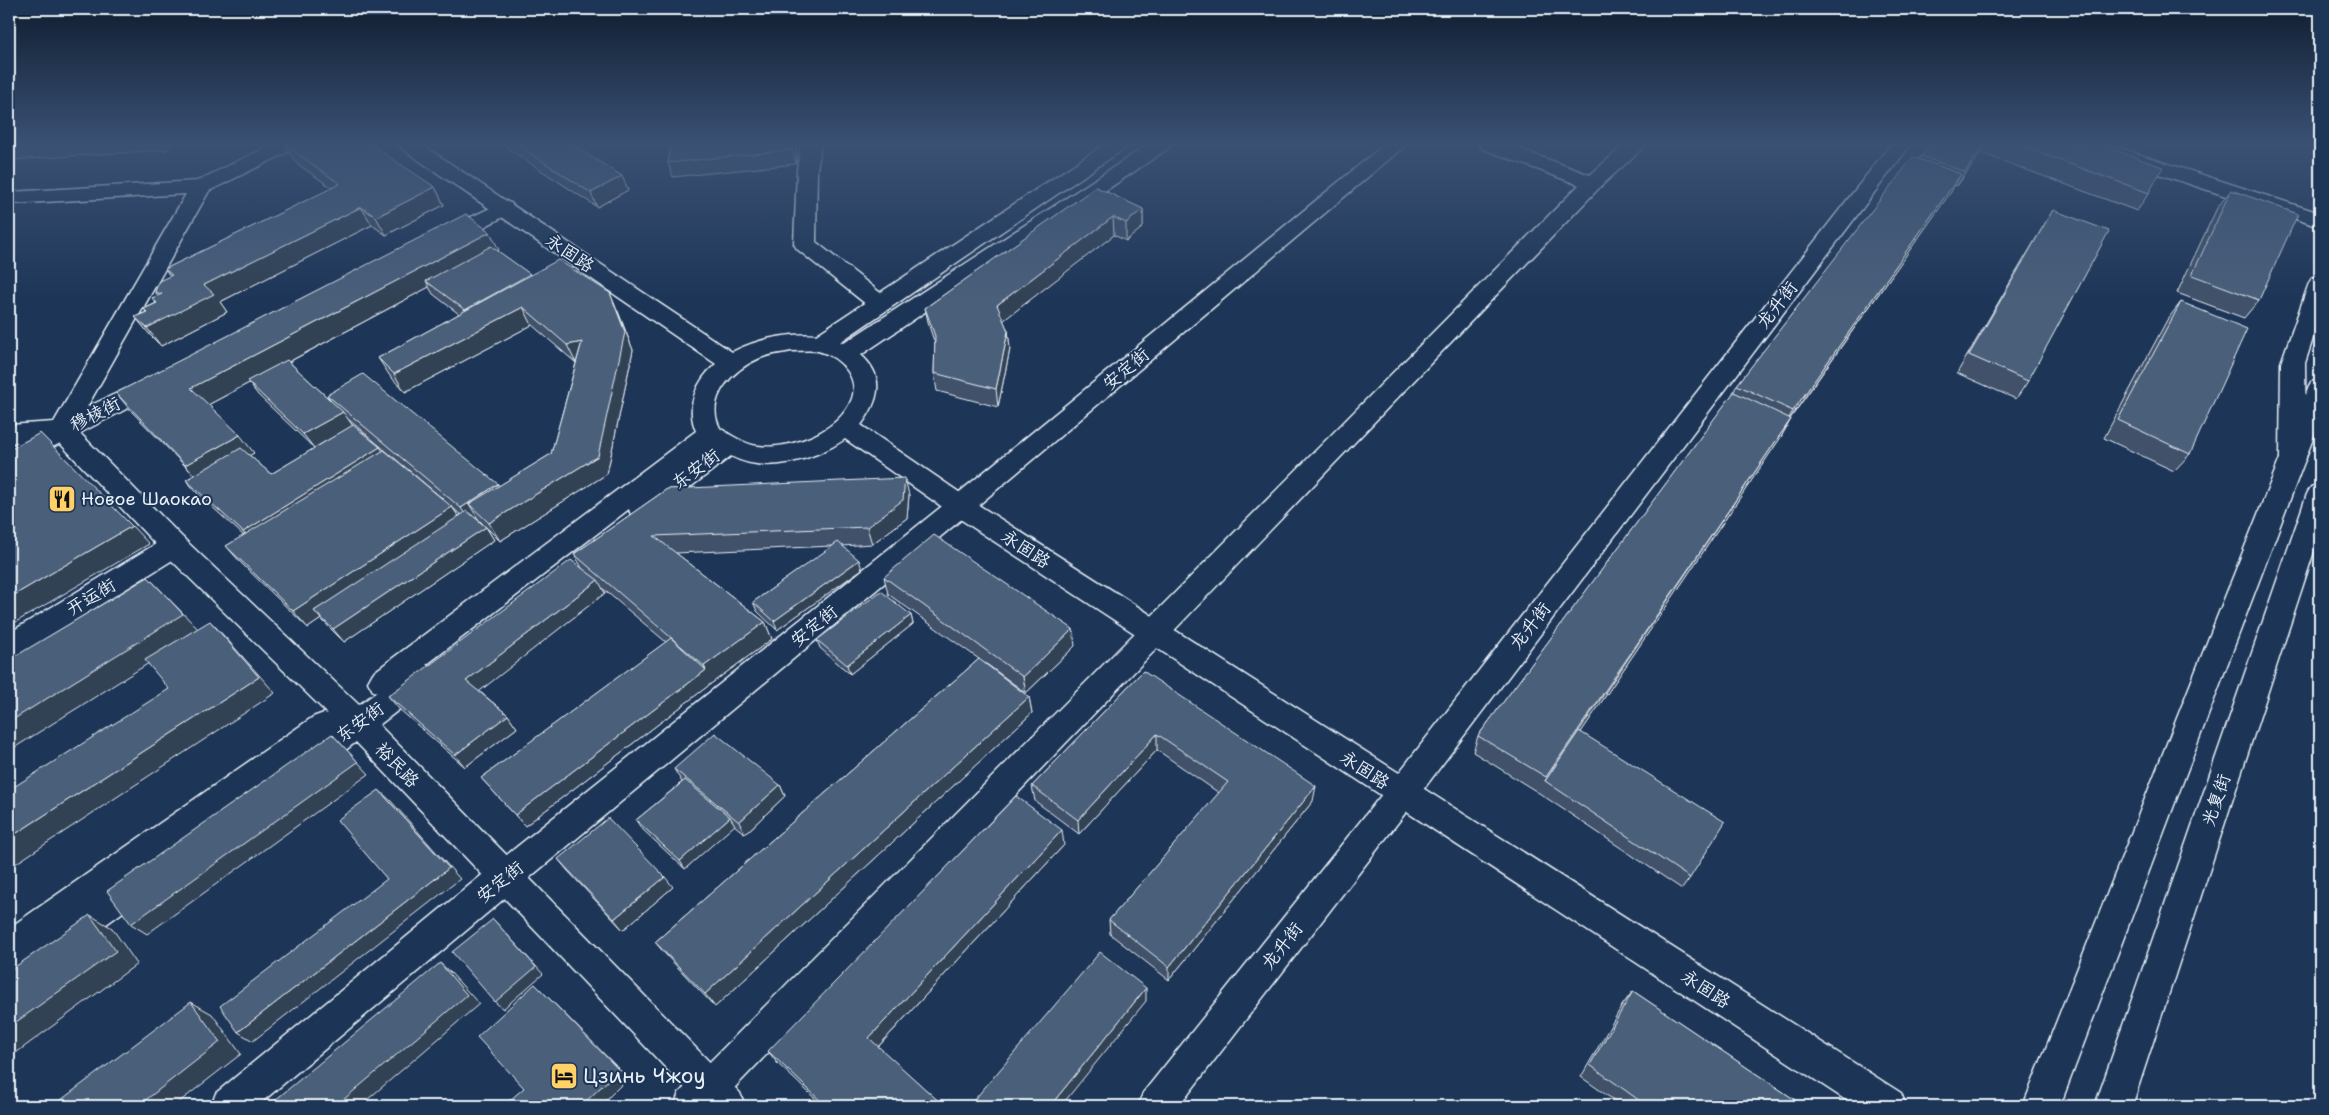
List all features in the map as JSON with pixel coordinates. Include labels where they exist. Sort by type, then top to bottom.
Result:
[{"type":"street","points":[[9,198],[43,196]]},
{"type":"street","points":[[9,434],[62,430],[196,196]]},
{"type":"street","name":"永固路","points":[[485,196],[732,363]]},
{"type":"street","points":[[806,196],[805,244],[880,304]]},
{"type":"street","points":[[820,344],[1041,196]]},
{"type":"street","points":[[845,354],[1083,196]]},
{"type":"street","name":"安定街","points":[[229,1106],[504,877],[960,506],[1334,196]]},
{"type":"street","points":[[709,1100],[1154,633],[1581,196]]},
{"type":"street","name":"龙升街","points":[[1156,1106],[1402,793],[1861,196]]},
{"type":"street","points":[[2247,196],[2320,220]]},
{"type":"street","points":[[424,248],[503,208]]},
{"type":"street","points":[[2293,458],[2293,363],[2320,283]]},
{"type":"street","points":[[790,343],[820,344],[845,354],[862,370],[867,390],[860,412],[846,427],[813,448],[780,455],[748,453],[720,438],[706,425],[703,404],[712,382],[732,363],[760,349],[790,343]]},
{"type":"street","name":"穆棱街","points":[[9,458],[177,372]]},
{"type":"street","points":[[2041,1106],[2320,388]]},
{"type":"street","name":"永固路","points":[[846,427],[960,506],[1154,633],[1888,1106]]},
{"type":"street","name":"裕民路","points":[[62,430],[174,546],[351,718],[504,877],[709,1100]]},
{"type":"street","name":"东安街","points":[[9,974],[720,438]]},
{"type":"street","name":"光复街","points":[[2113,1106],[2320,494]]},
{"type":"street","name":"开运街","points":[[9,647],[174,546]]},
{"type":"street","name":"东安街","points":[[9,948],[351,718]]},
{"type":"building","points":[[315,196],[417,196],[376,217],[361,207],[204,285],[214,294],[147,328],[135,317],[147,312],[144,309],[157,303],[152,298],[162,294],[155,292],[159,281],[172,275],[165,269]]},
{"type":"building","points":[[1083,196],[1115,196],[1143,209],[1126,223],[1113,217],[997,305],[1008,331],[996,389],[934,373],[935,336],[925,308]]},
{"type":"building","points":[[1883,196],[1945,196],[1793,411],[1737,385]]},
{"type":"building","points":[[2228,196],[2248,196],[2298,214],[2259,300],[2192,275]]},
{"type":"building","points":[[2053,210],[2109,231],[2028,381],[1969,355]]},
{"type":"building","points":[[466,214],[490,232],[191,388],[240,435],[185,465],[116,393]]},
{"type":"building","points":[[491,246],[530,274],[465,310],[426,281]]},
{"type":"building","points":[[558,260],[610,293],[625,332],[598,456],[489,523],[469,504],[551,454],[582,342],[567,345],[523,307],[394,374],[378,358]]},
{"type":"building","points":[[2181,302],[2247,329],[2190,454],[2118,420]]},
{"type":"building","points":[[287,360],[343,412],[303,434],[247,381]]},
{"type":"building","points":[[363,374],[498,484],[461,508],[327,395]]},
{"type":"building","points":[[1734,392],[1791,419],[1546,777],[1478,736]]},
{"type":"building","points":[[353,425],[380,447],[243,532],[186,480],[241,448],[271,474]]},
{"type":"building","points":[[40,433],[132,526],[9,598],[9,450]]},
{"type":"building","points":[[384,450],[452,507],[293,611],[226,546]]},
{"type":"building","points":[[905,478],[903,500],[867,527],[654,536],[765,622],[704,666],[574,554],[667,489]]},
{"type":"building","points":[[467,511],[486,527],[333,629],[314,611]]},
{"type":"building","points":[[934,535],[1073,629],[1023,677],[884,577]]},
{"type":"building","points":[[838,542],[859,560],[774,621],[753,602]]},
{"type":"building","points":[[571,560],[598,580],[466,681],[508,715],[455,755],[388,696]]},
{"type":"building","points":[[148,577],[183,614],[9,722],[9,660]]},
{"type":"building","points":[[881,591],[911,615],[847,665],[817,640]]},
{"type":"building","points":[[210,621],[259,677],[9,838],[9,790],[169,689],[145,660]]},
{"type":"building","points":[[671,638],[706,670],[515,815],[481,778]]},
{"type":"building","points":[[979,659],[1029,697],[705,994],[655,942]]},
{"type":"building","points":[[1143,671],[1316,786],[1169,967],[1109,920],[1228,782],[1157,734],[1078,820],[1032,786]]},
{"type":"building","points":[[1579,731],[1725,822],[1690,878],[1545,781]]},
{"type":"building","points":[[715,733],[780,785],[739,822],[674,769]]},
{"type":"building","points":[[332,734],[358,762],[131,924],[107,891]]},
{"type":"building","points":[[685,780],[730,817],[680,861],[636,820]]},
{"type":"building","points":[[379,790],[449,868],[238,1032],[220,1006],[387,879],[337,820]]},
{"type":"building","points":[[1016,796],[1062,830],[869,1038],[944,1106],[826,1106],[768,1051]]},
{"type":"building","points":[[608,818],[665,877],[614,919],[558,859]]},
{"type":"building","points":[[90,915],[116,951],[9,1027],[9,971]]},
{"type":"building","points":[[493,919],[536,967],[495,1002],[452,952]]},
{"type":"building","points":[[1100,952],[1146,988],[1050,1106],[969,1106]]},
{"type":"building","points":[[440,963],[467,995],[336,1106],[268,1106]]},
{"type":"building","points":[[535,984],[619,1070],[581,1106],[503,1106],[524,1088],[477,1037]]},
{"type":"building","points":[[1633,991],[1804,1106],[1647,1106],[1590,1065]]},
{"type":"building","points":[[191,1002],[220,1042],[138,1106],[53,1106]]},
{"type":"place","name":"Новое Шаокао","points":[[62,499]]},
{"type":"place","name":"Цзинь Чжоу","points":[[564,1076]]}]
